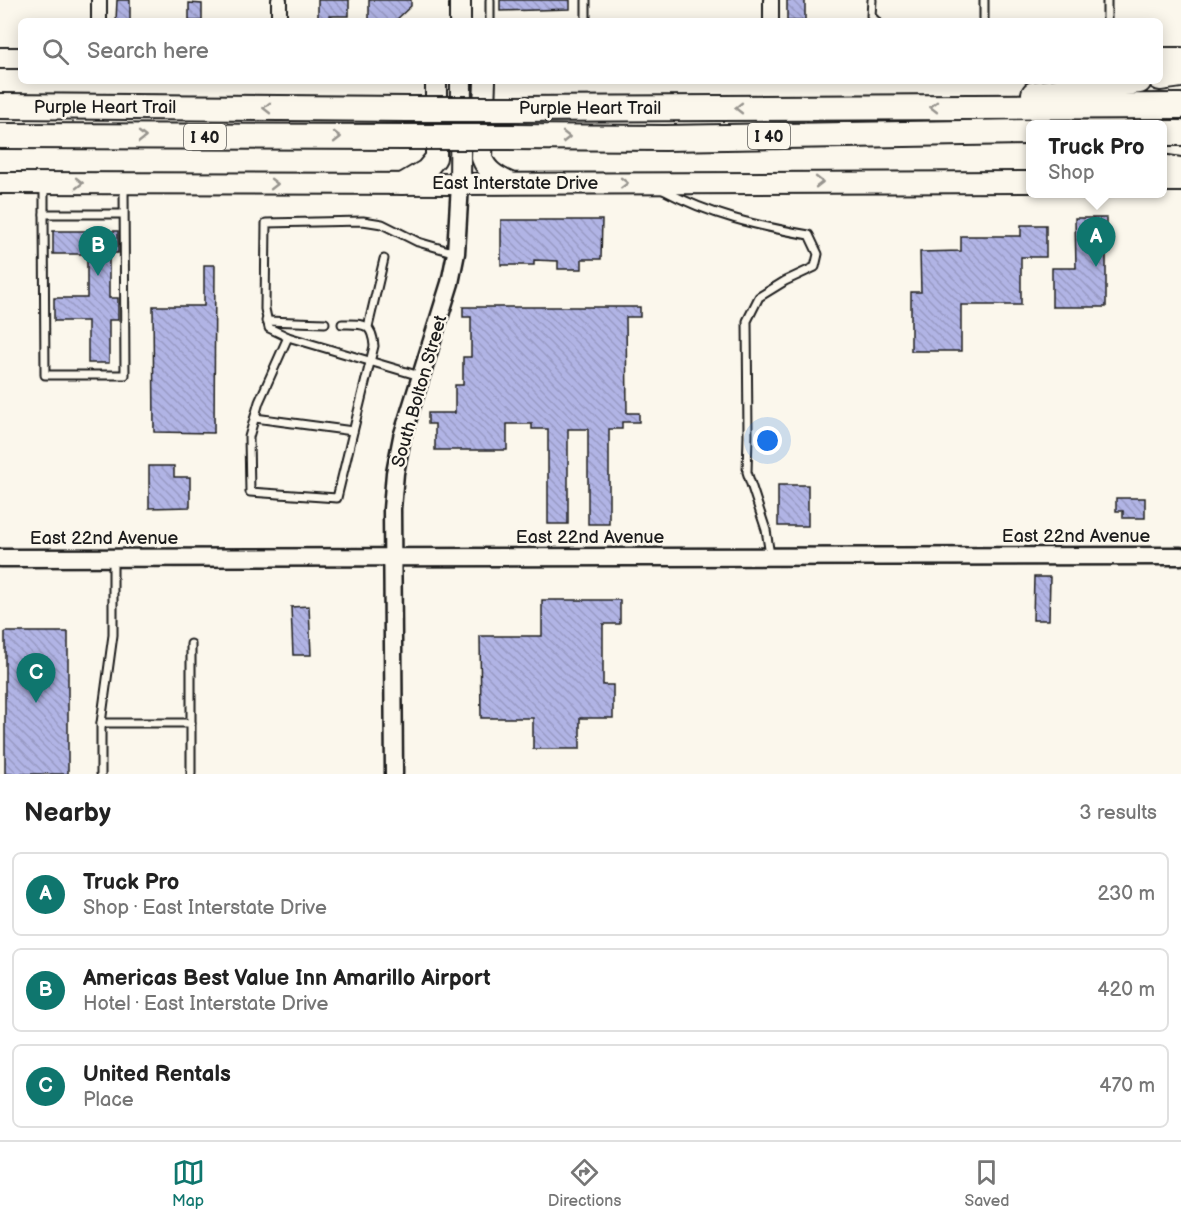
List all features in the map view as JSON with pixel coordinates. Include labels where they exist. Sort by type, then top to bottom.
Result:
[{"type":"highway","points":[[1163,78],[1181,75]]},
{"type":"highway","points":[[966,107],[1028,95],[1115,84]]},
{"type":"highway","name":"Purple Heart Trail","points":[[0,106],[508,109],[1181,106]]},
{"type":"highway","name":"Purple Heart Trail","points":[[0,136],[665,138],[1026,132]]},
{"type":"highway","points":[[951,134],[1026,145]]},
{"type":"main road","points":[[460,0],[460,18]]},
{"type":"main road","points":[[0,58],[18,58]]},
{"type":"main road","points":[[1163,58],[1181,58]]},
{"type":"main road","points":[[402,184],[426,170],[436,158],[438,84]]},
{"type":"main road","name":"South Bolton Street","points":[[460,184],[461,84]]},
{"type":"main road","points":[[485,84],[482,158],[485,167],[490,172],[511,184]]},
{"type":"main road","name":"East Interstate Drive","points":[[0,183],[1026,182]]},
{"type":"street","points":[[99,0],[99,18]]},
{"type":"street","points":[[279,0],[279,18]]},
{"type":"street","points":[[771,0],[771,18]]},
{"type":"street","name":"South Bolton Street","points":[[394,774],[392,509],[395,473],[402,437],[450,283],[456,252],[460,184]]},
{"type":"street","name":"East 22nd Avenue","points":[[0,558],[1181,556]]},
{"type":"lane","points":[[490,0],[490,18]]},
{"type":"lane","points":[[586,0],[586,18]]},
{"type":"lane","points":[[872,0],[871,16],[873,18]]},
{"type":"lane","points":[[984,0],[984,18]]},
{"type":"lane","points":[[1107,0],[1107,18]]},
{"type":"lane","points":[[44,183],[45,375],[125,375],[124,183]]},
{"type":"lane","points":[[650,183],[694,206],[761,227],[809,235],[818,254],[815,267],[785,281],[759,297],[747,321],[747,472],[766,530],[770,556]]},
{"type":"lane","points":[[44,214],[124,214]]},
{"type":"lane","points":[[421,376],[288,337],[269,328],[265,309],[266,223],[363,221],[382,225],[418,243],[456,252]]},
{"type":"lane","points":[[369,327],[384,259]]},
{"type":"lane","points":[[267,321],[325,323]]},
{"type":"lane","points":[[288,337],[259,402],[249,437],[250,492],[337,498],[374,346],[373,333],[369,327],[360,324],[342,324]]},
{"type":"lane","points":[[255,418],[353,431]]},
{"type":"lane","points":[[101,774],[101,723],[113,635],[112,558]]},
{"type":"lane","points":[[191,644],[191,774]]},
{"type":"lane","points":[[101,723],[191,723]]},
{"type":"building","points":[[117,0],[130,0],[130,18],[116,18]]},
{"type":"building","points":[[318,0],[349,0],[349,16],[318,18]]},
{"type":"building","points":[[369,0],[411,0],[411,6],[398,18],[369,18]]},
{"type":"building","points":[[500,0],[570,0],[570,9],[500,11]]},
{"type":"building","points":[[787,0],[805,0],[805,18],[787,18]]},
{"type":"building","points":[[189,3],[202,4],[202,18],[189,18]]},
{"type":"building","points":[[1075,218],[1106,218],[1106,307],[1052,307],[1052,268],[1076,268]]},
{"type":"building","points":[[501,220],[602,220],[601,259],[582,259],[582,269],[558,269],[558,261],[534,260],[534,265],[501,265]]},
{"type":"building","points":[[1021,225],[1046,225],[1046,257],[1021,257],[1021,305],[961,305],[961,351],[911,351],[911,292],[921,292],[920,252],[961,251],[961,236],[1021,236]]},
{"type":"building","points":[[53,231],[118,231],[118,253],[109,253],[109,298],[118,298],[118,320],[109,320],[109,363],[88,363],[88,321],[54,321],[54,298],[87,298],[87,254],[53,254]]},
{"type":"building","points":[[204,265],[215,265],[214,433],[154,432],[153,306],[204,306]]},
{"type":"building","points":[[463,307],[640,307],[640,317],[626,317],[627,413],[639,413],[639,422],[622,422],[622,429],[609,429],[609,524],[588,524],[588,429],[568,429],[568,524],[548,524],[548,429],[532,429],[532,424],[507,424],[507,450],[435,450],[435,424],[428,424],[428,413],[455,413],[455,385],[463,385],[463,357],[471,357],[471,317],[463,317]]},
{"type":"building","points":[[149,466],[174,466],[174,477],[190,477],[190,507],[149,508]]},
{"type":"building","points":[[778,485],[808,485],[808,526],[778,526]]},
{"type":"building","points":[[1116,498],[1145,498],[1145,518],[1123,518],[1123,511],[1116,511]]},
{"type":"building","points":[[1034,577],[1050,577],[1049,620],[1033,620]]},
{"type":"building","points":[[542,600],[620,600],[620,624],[603,624],[603,685],[613,685],[613,718],[580,718],[580,749],[533,749],[533,718],[481,718],[480,636],[542,636]]},
{"type":"building","points":[[309,606],[311,655],[293,655],[291,607]]},
{"type":"building","points":[[5,632],[68,632],[68,774],[5,774]]},
{"type":"place","name":"Truck Pro","points":[[1096,267]]},
{"type":"place","name":"Americas Best Value Inn Amarillo Airport","points":[[98,276]]},
{"type":"place","name":"United Rentals","points":[[36,703]]}]
